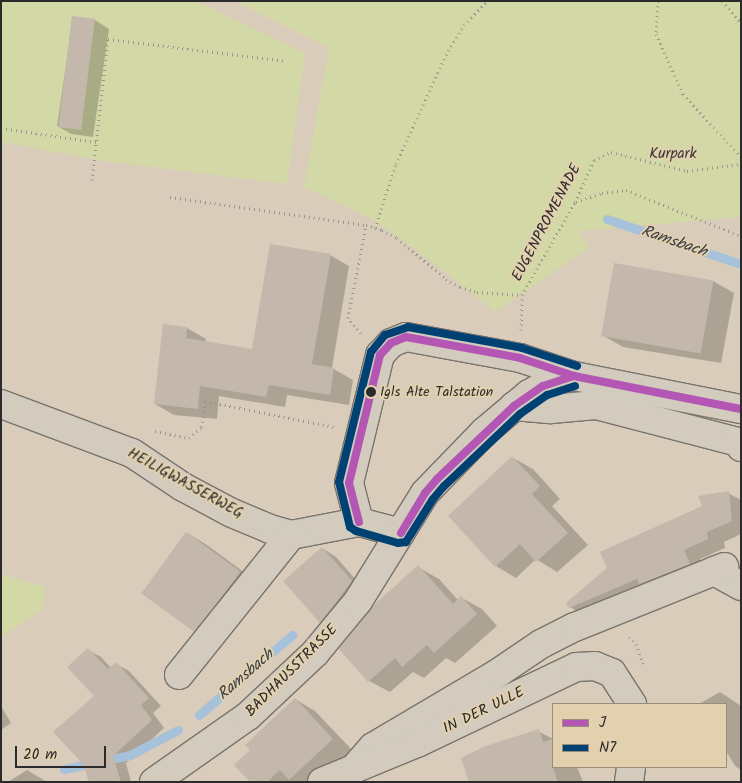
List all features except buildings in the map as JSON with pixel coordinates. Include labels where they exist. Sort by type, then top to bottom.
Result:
[{"type":"street","points":[[359,522],[349,483],[380,355],[391,343],[406,337],[520,358],[574,376],[741,409]]},
{"type":"street","name":"BADHAUSSTRASSE","points":[[154,782],[248,716],[315,653],[358,601],[425,493],[437,479],[514,406],[543,386],[574,376]]},
{"type":"street","name":"HEILIGWASSERWEG","points":[[1,404],[132,453],[182,487],[232,513],[291,535]]},
{"type":"street","points":[[514,406],[551,410],[596,405],[738,442],[741,447]]},
{"type":"street","points":[[179,675],[291,535],[359,522],[401,532]]},
{"type":"street","points":[[352,771],[373,747],[498,673],[541,644],[575,627],[726,575]]},
{"type":"street","name":"IN DER ULLE","points":[[322,782],[416,743],[576,667],[595,666],[612,673],[631,703]]},
{"type":"street","points":[[630,782],[631,768]]},
{"type":"path","points":[[375,228],[396,164],[446,55],[464,25],[487,1]]},
{"type":"path","points":[[658,1],[656,34],[683,94],[741,157]]},
{"type":"path","points":[[722,1],[741,23]]},
{"type":"path","points":[[92,180],[108,39],[286,61]]},
{"type":"path","points":[[1,128],[96,142]]},
{"type":"path","name":"EUGENPROMENADE","points":[[520,358],[522,295],[575,202],[594,160],[611,152],[687,171],[741,164]]},
{"type":"path","points":[[575,202],[602,194],[626,190],[741,236]]},
{"type":"path","points":[[170,197],[366,225],[397,238],[446,279],[460,287],[477,292],[522,295]]},
{"type":"path","points":[[366,225],[348,318],[380,355]]},
{"type":"path","points":[[152,431],[189,438],[202,427],[205,401],[361,432]]},
{"type":"green space","points":[[1,1],[196,1],[305,53],[287,184],[103,161],[1,142]]},
{"type":"green space","name":"Kurpark","points":[[234,1],[741,1],[741,217],[579,231],[589,248],[495,312],[443,270],[372,219],[304,187],[329,48]]},
{"type":"green space","points":[[1,574],[46,587],[42,610],[1,637]]},
{"type":"waterway","name":"Ramsbach","points":[[607,219],[741,264]]},
{"type":"waterway","name":"Ramsbach","points":[[199,715],[292,635]]},
{"type":"waterway","name":"Ramsbach","points":[[64,769],[130,755],[178,730]]},
{"type":"transit line","name":"N7","points":[[575,386],[547,395],[520,414],[444,486],[433,499],[406,542],[398,543],[356,531],[350,527],[339,482],[371,352],[385,335],[408,327],[522,348],[577,366]]},
{"type":"transit line","name":"J","points":[[359,522],[349,483],[380,355],[391,343],[406,337],[520,358],[574,376],[741,409]]},
{"type":"transit line","name":"J","points":[[401,533],[425,493],[437,479],[514,406],[543,386],[574,376]]},
{"type":"place","name":"Igls Alte Talstation","points":[[371,392]]}]
